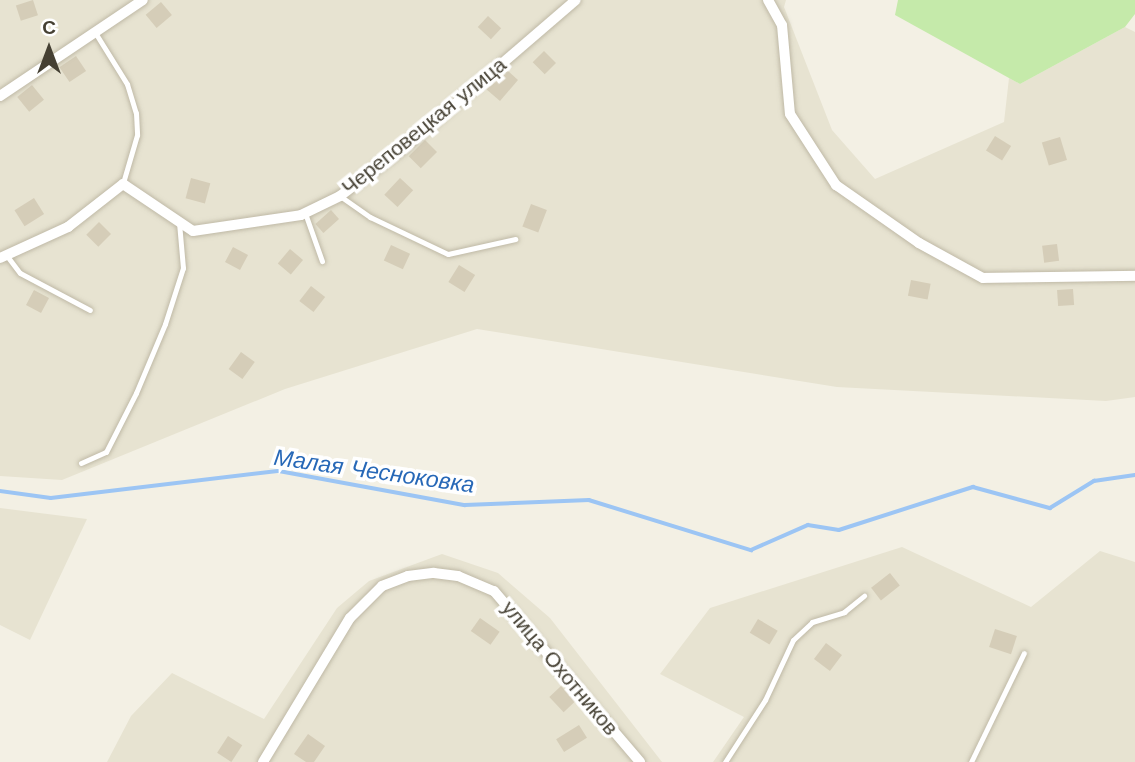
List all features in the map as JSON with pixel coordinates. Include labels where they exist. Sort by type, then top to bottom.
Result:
[{"type":"street","points":[[0,96],[143,0]]},
{"type":"street","name":"Череповецкая улица","points":[[123,184],[193,231],[248,225],[305,214],[340,196],[405,147],[576,0]]},
{"type":"street","points":[[768,0],[782,25],[790,114],[836,185],[919,243],[983,278],[1135,276]]},
{"type":"street","points":[[3,257],[68,227],[123,184]]},
{"type":"street","name":"улица Охотников","points":[[263,762],[350,618],[382,586],[408,576],[434,572],[458,576],[494,591],[640,762]]},
{"type":"lane","points":[[96,34],[127,84],[136,113],[137,135],[123,184]]},
{"type":"lane","points":[[340,196],[370,217],[448,254],[515,239]]},
{"type":"lane","points":[[305,214],[322,261]]},
{"type":"lane","points":[[81,463],[106,452],[136,393],[165,324],[183,268],[179,222]]},
{"type":"lane","points":[[3,257],[20,273],[90,310]]},
{"type":"lane","points":[[725,762],[765,700],[793,640],[812,622],[844,612],[864,596]]},
{"type":"lane","points":[[971,762],[1024,653]]},
{"type":"shaded area","points":[[0,0],[786,0],[784,7],[832,130],[875,179],[1004,122],[1009,78],[1020,84],[1125,27],[1135,32],[1135,397],[1106,401],[837,387],[477,329],[285,389],[62,480],[0,476]]},
{"type":"shaded area","points":[[0,508],[87,519],[30,640],[0,625]]},
{"type":"shaded area","points":[[902,547],[1031,607],[1100,551],[1135,562],[1135,762],[713,762],[744,717],[660,674],[710,608]]},
{"type":"shaded area","points":[[442,554],[498,573],[550,618],[662,762],[107,762],[131,716],[172,673],[264,719],[337,608],[369,581]]},
{"type":"green space","points":[[898,0],[1135,0],[1135,14],[1125,27],[1020,84],[895,15]]},
{"type":"building","points":[[33,0],[38,15],[21,21],[16,6]]},
{"type":"building","points":[[161,2],[172,15],[157,28],[146,15]]},
{"type":"building","points":[[488,16],[501,28],[491,39],[478,27]]},
{"type":"building","points":[[544,51],[556,63],[545,74],[533,62]]},
{"type":"building","points":[[76,56],[86,71],[69,82],[59,67]]},
{"type":"building","points":[[507,70],[518,80],[500,101],[486,89]]},
{"type":"building","points":[[32,85],[44,100],[29,112],[17,97]]},
{"type":"building","points":[[995,136],[1011,146],[1002,160],[986,150]]},
{"type":"building","points":[[1060,137],[1067,160],[1049,166],[1042,143]]},
{"type":"building","points":[[425,140],[437,152],[421,168],[409,156]]},
{"type":"building","points":[[191,178],[210,183],[205,203],[186,198]]},
{"type":"building","points":[[400,178],[413,190],[397,207],[384,195]]},
{"type":"building","points":[[34,198],[44,214],[25,226],[14,210]]},
{"type":"building","points":[[531,204],[547,210],[538,232],[522,226]]},
{"type":"building","points":[[331,210],[339,219],[323,233],[315,224]]},
{"type":"building","points":[[99,222],[111,234],[98,247],[86,235]]},
{"type":"building","points":[[1057,244],[1059,261],[1044,263],[1042,246]]},
{"type":"building","points":[[391,245],[410,254],[403,269],[384,260]]},
{"type":"building","points":[[233,247],[248,255],[240,270],[225,262]]},
{"type":"building","points":[[290,249],[303,260],[291,274],[278,264]]},
{"type":"building","points":[[459,265],[475,275],[465,292],[448,282]]},
{"type":"building","points":[[911,280],[931,284],[928,300],[908,296]]},
{"type":"building","points":[[311,286],[325,297],[313,312],[299,301]]},
{"type":"building","points":[[1073,289],[1074,305],[1058,306],[1057,290]]},
{"type":"building","points":[[34,290],[49,298],[41,313],[26,305]]},
{"type":"building","points":[[241,352],[255,362],[242,379],[229,369]]},
{"type":"building","points":[[890,573],[900,586],[881,600],[871,588]]},
{"type":"building","points":[[480,618],[500,632],[490,645],[471,631]]},
{"type":"building","points":[[758,619],[778,631],[769,645],[750,633]]},
{"type":"building","points":[[995,629],[1017,636],[1011,654],[989,647]]},
{"type":"building","points":[[826,643],[842,655],[830,671],[814,659]]},
{"type":"building","points":[[561,686],[575,701],[564,712],[549,697]]},
{"type":"building","points":[[579,725],[587,738],[564,752],[556,739]]},
{"type":"building","points":[[308,734],[325,746],[314,762],[306,762],[294,754]]},
{"type":"building","points":[[228,736],[242,745],[231,762],[217,753]]},
{"type":"waterway","name":"Малая Чесноковка","points":[[0,491],[51,498],[279,471],[465,505],[589,500],[751,550],[808,525],[839,530],[973,487],[1050,508],[1094,481],[1135,475]]}]
